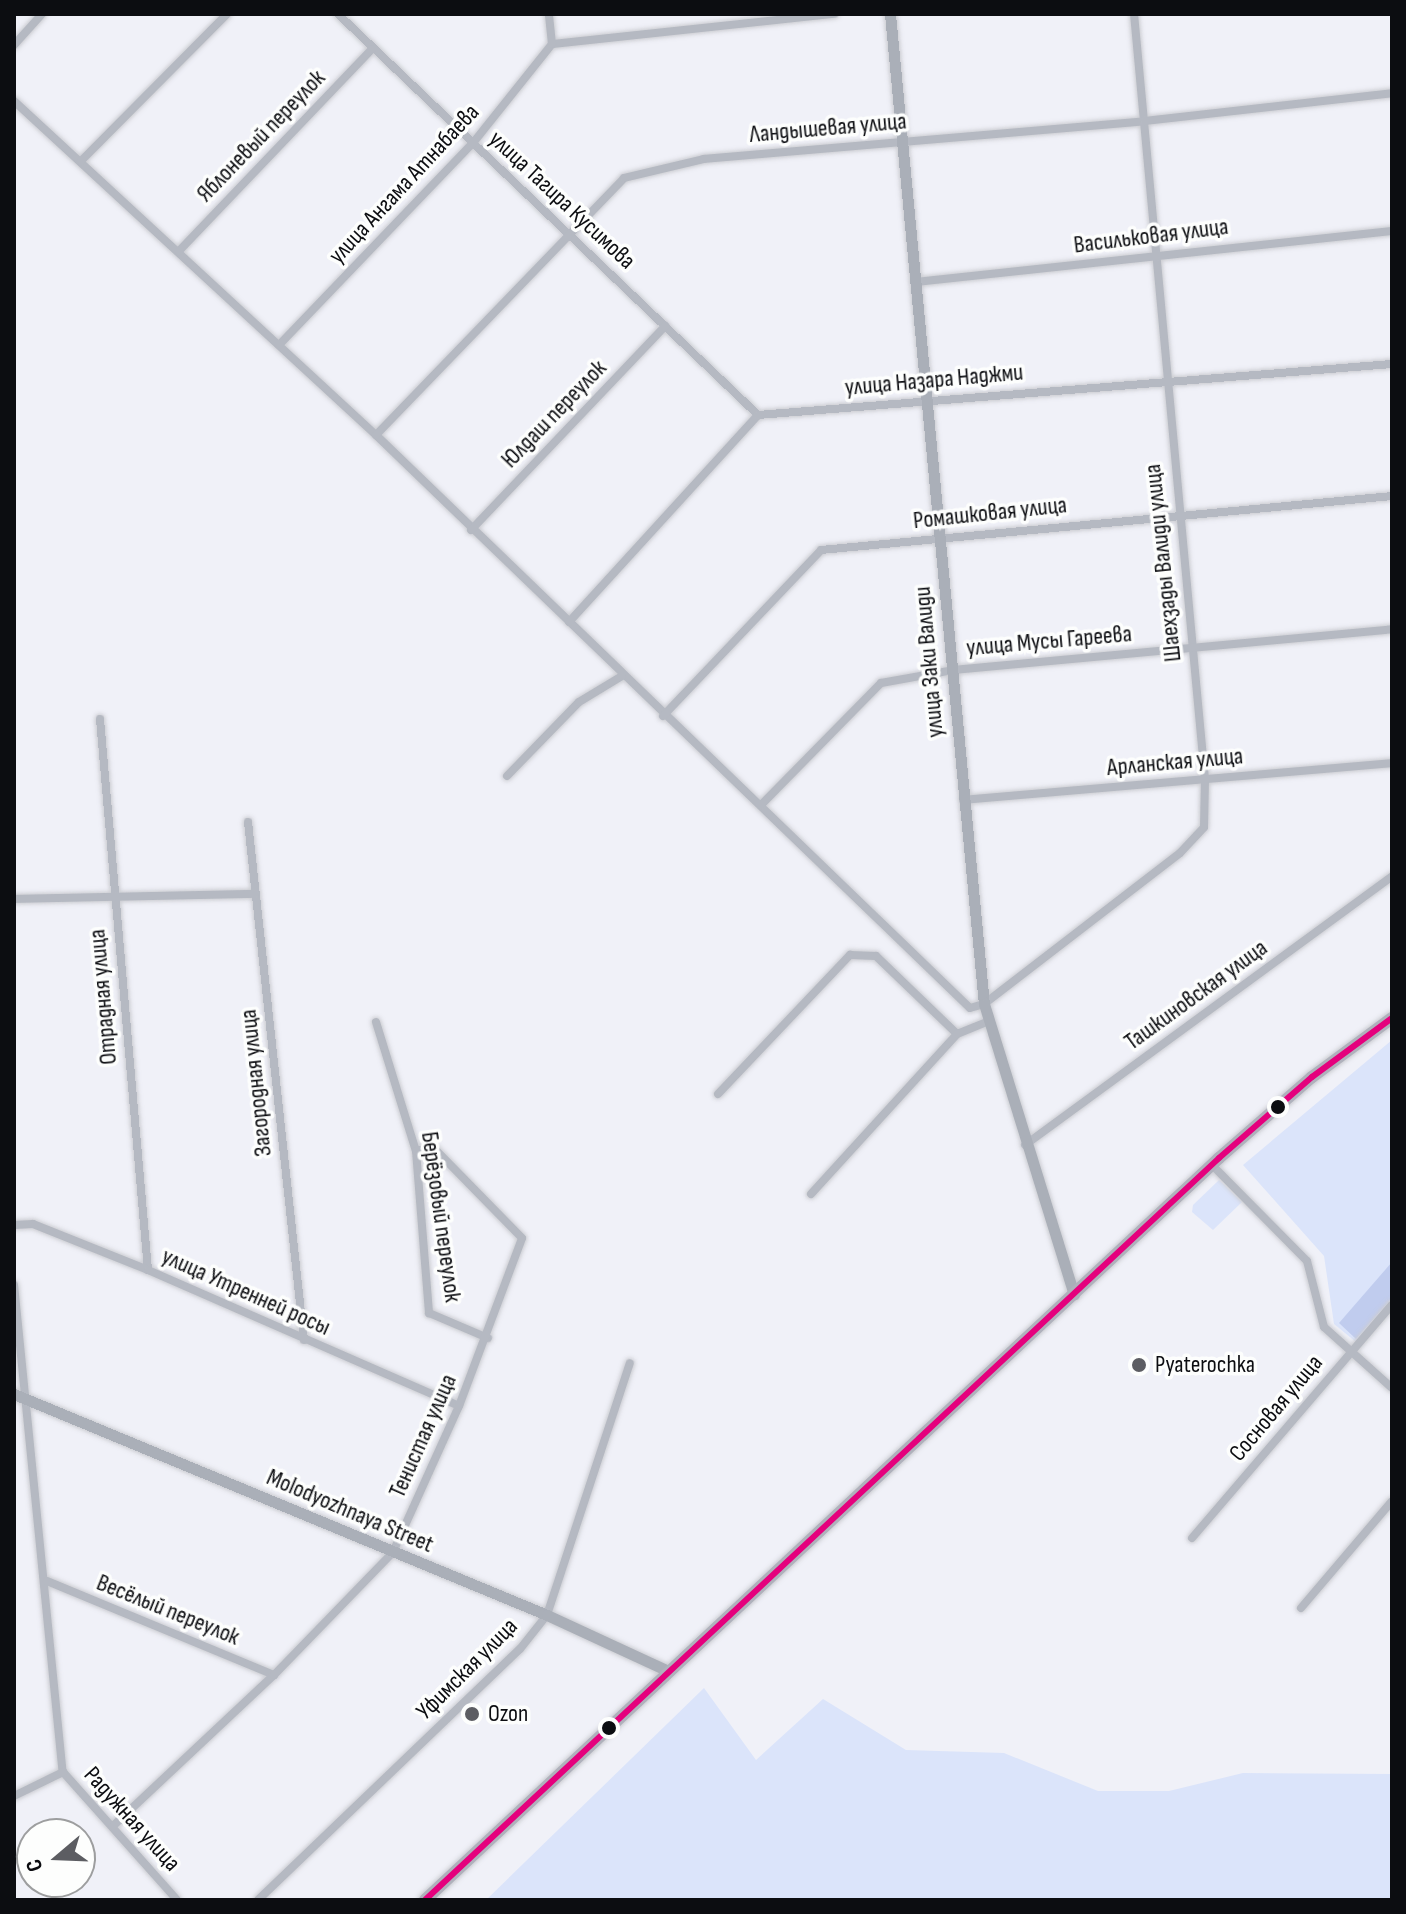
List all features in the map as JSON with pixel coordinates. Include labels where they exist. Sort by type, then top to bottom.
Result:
[{"type":"main road","points":[[425,1900],[668,1671],[741,1610],[1212,1165],[1312,1077],[1392,1018]]},
{"type":"street","points":[[14,45],[42,14]]},
{"type":"street","points":[[81,161],[227,14]]},
{"type":"street","name":"улица Тагира Кусимова","points":[[338,14],[758,415]]},
{"type":"street","points":[[549,14],[552,44],[834,14]]},
{"type":"street","name":"улица Заки Валиди","points":[[890,14],[953,670],[962,801],[984,1004],[1024,1146],[1074,1294]]},
{"type":"street","name":"Шаехзады Валиди улица","points":[[984,1004],[1180,853],[1204,827],[1205,779],[1134,14]]},
{"type":"street","name":"улица Ангама Атнабаева","points":[[279,345],[473,143],[552,44]]},
{"type":"street","name":"Яблоневый переулок","points":[[179,251],[372,49]]},
{"type":"street","name":"Ландышевая улица","points":[[376,435],[568,232],[624,178],[704,159],[1144,121],[1392,93]]},
{"type":"street","points":[[14,101],[376,435],[663,716],[761,805],[970,1008],[984,1004]]},
{"type":"street","name":"Васильковая улица","points":[[915,282],[1392,231]]},
{"type":"street","name":"Юлдаш переулок","points":[[471,530],[665,326]]},
{"type":"street","name":"улица Назара Наджми","points":[[758,415],[1392,364]]},
{"type":"street","points":[[569,622],[758,415]]},
{"type":"street","name":"Ромашковая улица","points":[[663,716],[821,550],[1392,496]]},
{"type":"street","name":"улица Мусы Гареева","points":[[761,805],[881,683],[953,670],[1392,629]]},
{"type":"street","points":[[507,776],[579,702],[622,676]]},
{"type":"street","name":"Отрадная улица","points":[[100,719],[148,1270]]},
{"type":"street","name":"Арланская улица","points":[[962,801],[1392,763]]},
{"type":"street","name":"Загородная улица","points":[[248,822],[304,1340]]},
{"type":"street","name":"Ташкиновская улица","points":[[1024,1146],[1392,876]]},
{"type":"street","points":[[14,899],[255,894]]},
{"type":"street","points":[[718,1094],[850,955],[876,956],[957,1034]]},
{"type":"street","points":[[811,1194],[957,1034],[989,1021]]},
{"type":"street","name":"Берёзовый переулок","points":[[376,1022],[416,1151],[429,1313],[488,1338]]},
{"type":"street","name":"Тенистая улица","points":[[113,1826],[274,1675],[393,1552],[459,1406],[488,1338],[522,1238],[433,1147],[416,1151]]},
{"type":"street","points":[[1212,1165],[1294,1244],[1307,1261],[1324,1327],[1349,1353],[1392,1388]]},
{"type":"street","name":"улица Утренней росы","points":[[14,1225],[33,1224],[148,1270],[459,1406]]},
{"type":"street","name":"Радужная улица","points":[[14,1285],[19,1397],[47,1581],[63,1772],[177,1900]]},
{"type":"street","name":"Сосновая улица","points":[[1192,1538],[1392,1305]]},
{"type":"street","name":"Уфимская улица","points":[[258,1900],[520,1649],[547,1615],[630,1363]]},
{"type":"street","name":"Molodyozhnaya Street","points":[[19,1397],[547,1615],[668,1671]]},
{"type":"street","points":[[1301,1608],[1392,1501]]},
{"type":"street","name":"Весёлый переулок","points":[[47,1581],[274,1675]]},
{"type":"street","points":[[14,1796],[63,1772]]},
{"type":"shaded area","points":[[1392,1040],[1392,1300],[1356,1342],[1334,1324],[1324,1256],[1243,1165]]},
{"type":"shaded area","points":[[1219,1180],[1242,1202],[1213,1230],[1192,1212],[1193,1205]]},
{"type":"shaded area","points":[[1392,1262],[1392,1298],[1356,1339],[1339,1323]]},
{"type":"shaded area","points":[[704,1688],[756,1760],[823,1699],[906,1750],[1004,1753],[1098,1791],[1169,1791],[1243,1773],[1392,1774],[1392,1900],[486,1900]]},
{"type":"transit line","points":[[425,1900],[1219,1158],[1312,1077],[1392,1018]]},
{"type":"place","name":"Pyaterochka","points":[[1139,1365]]},
{"type":"place","name":"Ozon","points":[[472,1714]]}]
